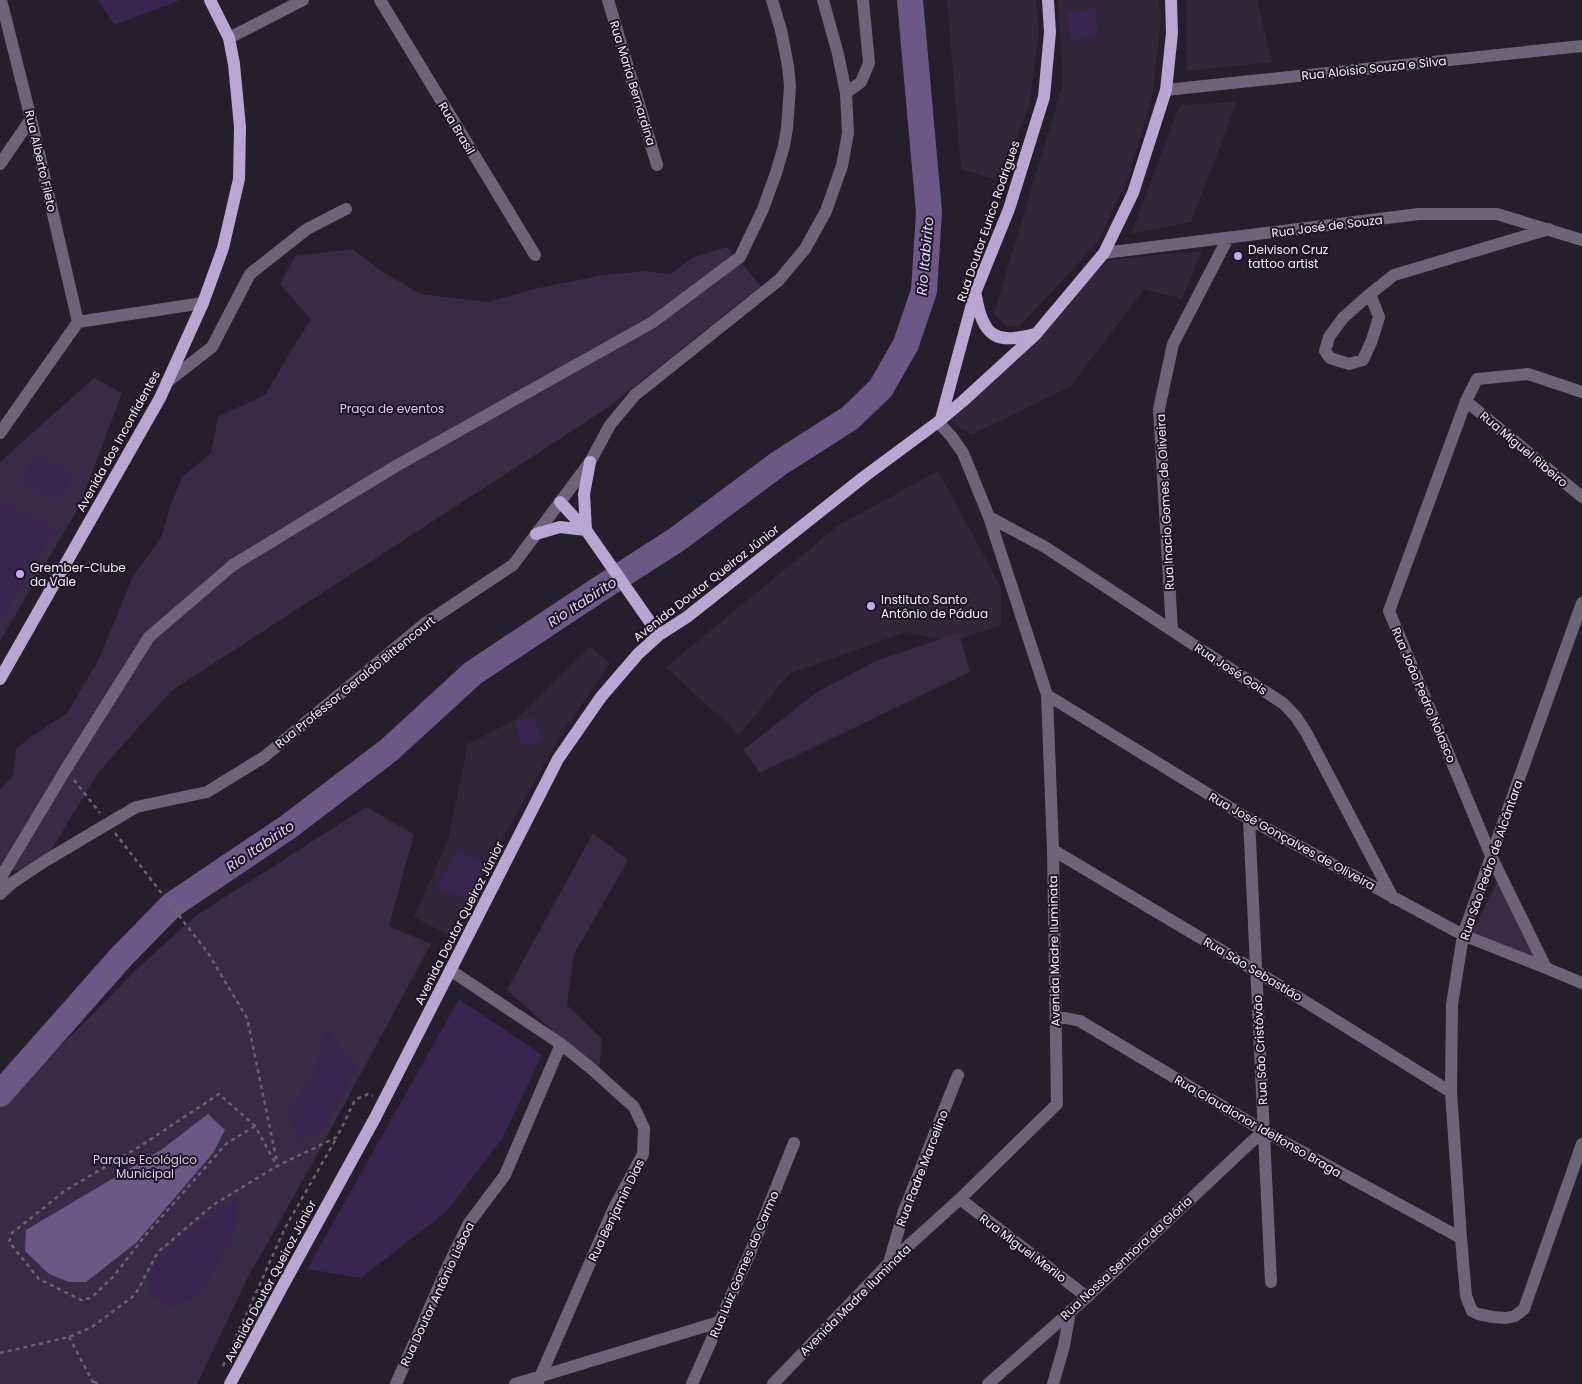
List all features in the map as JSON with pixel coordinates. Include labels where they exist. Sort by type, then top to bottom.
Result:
[{"type":"main road","name":"Avenida dos Inconfidentes","points":[[0,679],[160,398],[203,302],[223,248],[239,179],[240,127],[234,64],[228,38],[210,0]]},
{"type":"main road","name":"Rua Doutor Eurico Rodrigues","points":[[939,420],[975,293],[1008,209],[1044,97],[1050,32],[1048,0]]},
{"type":"main road","name":"Avenida Doutor Queiroz Júnior","points":[[230,1384],[376,1118],[558,759],[601,696],[638,654],[659,635],[687,617],[939,420],[987,380],[1036,334],[1104,253],[1133,193],[1166,90],[1172,33],[1172,0]]},
{"type":"main road","points":[[975,293],[978,311],[983,323],[992,333],[1004,338],[1017,339],[1036,334]]},
{"type":"main road","points":[[590,462],[584,494],[590,535]]},
{"type":"main road","points":[[560,502],[590,535],[659,635]]},
{"type":"main road","points":[[536,534],[560,527],[590,535]]},
{"type":"street","name":"Rua Alberto Fileto","points":[[1,0],[31,119],[78,322]]},
{"type":"street","points":[[228,38],[303,0]]},
{"type":"street","name":"Rua Brasil","points":[[380,0],[534,255]]},
{"type":"street","name":"Rua Maria Bernardina","points":[[608,0],[657,165]]},
{"type":"street","points":[[0,889],[3,874],[66,769],[149,637],[156,631],[233,566],[396,466],[653,322],[740,257],[763,209],[776,172],[787,128],[790,86],[788,66],[781,30],[772,0]]},
{"type":"street","name":"Rua Professor Geraldo Bittencourt","points":[[0,894],[12,883],[44,861],[136,807],[207,792],[264,757],[424,624],[513,565],[590,462],[610,424],[635,395],[779,280],[805,249],[826,211],[842,166],[848,133],[846,93],[838,54],[823,0]]},
{"type":"street","points":[[846,93],[861,82],[869,63],[863,0]]},
{"type":"street","name":"Rua Aloísio Souza e Silva","points":[[1166,90],[1582,46]]},
{"type":"street","points":[[0,164],[31,119]]},
{"type":"street","points":[[167,382],[212,347],[250,274],[307,229],[346,209]]},
{"type":"street","name":"Rua José de Souza","points":[[1104,253],[1419,214],[1497,214],[1582,240]]},
{"type":"street","points":[[1370,294],[1379,317],[1363,360],[1349,364],[1330,358],[1325,351],[1329,337],[1343,318],[1370,294],[1394,276],[1549,229]]},
{"type":"street","name":"Rua Inacio Gomes de Oliveira","points":[[1172,630],[1159,410],[1173,344],[1228,238]]},
{"type":"street","points":[[0,433],[78,322],[203,302]]},
{"type":"street","name":"Rua João Pedro Nolasco","points":[[1546,968],[1491,856],[1389,611],[1466,401],[1477,380],[1528,374],[1582,392]]},
{"type":"street","name":"Rua Miguel Ribeiro","points":[[1466,401],[1582,497]]},
{"type":"street","name":"Avenida Madre Iluminata","points":[[773,1384],[889,1263],[960,1200],[1057,1104],[1047,695],[989,517],[963,453],[939,420]]},
{"type":"street","name":"Rua José Gois","points":[[989,517],[1045,547],[1284,704],[1306,732],[1393,898]]},
{"type":"street","name":"Rua São Pedro de Alcântara","points":[[1581,1153],[1524,1309],[1515,1316],[1506,1318],[1478,1314],[1472,1311],[1466,1296],[1451,1092],[1452,1005],[1463,935],[1582,603]]},
{"type":"street","name":"Rua José Gonçalves de Oliveira","points":[[1047,695],[1249,819],[1393,898],[1463,935],[1546,968]]},
{"type":"street","name":"Rua São Cristóvão","points":[[1249,819],[1271,1282]]},
{"type":"street","name":"Rua São Sebastião","points":[[1052,850],[1256,970],[1451,1092]]},
{"type":"street","points":[[1546,968],[1582,983]]},
{"type":"street","name":"Rua Benjamin Dias","points":[[450,970],[561,1044],[593,1070],[634,1107],[644,1128],[644,1154],[614,1208],[539,1380]]},
{"type":"street","name":"Rua Claudionor Idelfonso Braga","points":[[1056,1016],[1080,1021],[1264,1132],[1461,1238]]},
{"type":"street","name":"Rua Doutor Antônio Lisboa","points":[[396,1384],[469,1223],[505,1175],[561,1044]]},
{"type":"street","name":"Rua Padre Marcelino","points":[[889,1263],[904,1211],[958,1075]]},
{"type":"street","name":"Rua Nossa Senhora da Glória","points":[[988,1384],[1087,1297],[1264,1132]]},
{"type":"street","name":"Rua Luiz Gomes do Carmo","points":[[692,1384],[794,1143]]},
{"type":"street","name":"Rua Miguel Merilo","points":[[960,1200],[1087,1297]]},
{"type":"street","points":[[1053,1384],[1064,1346],[1070,1311]]},
{"type":"street","points":[[515,1384],[539,1380],[719,1322]]},
{"type":"path","points":[[71,776],[101,814]]},
{"type":"path","points":[[113,830],[208,953],[247,1018],[278,1166]]},
{"type":"path","points":[[256,1126],[226,1144],[144,1237],[113,1277],[92,1298],[80,1300],[39,1279],[9,1242],[12,1233],[66,1190],[140,1147],[219,1094],[256,1126],[278,1166]]},
{"type":"path","points":[[222,1368],[285,1228],[337,1138],[354,1100]]},
{"type":"path","points":[[0,1353],[69,1337],[92,1327],[135,1295],[158,1252],[212,1205],[278,1166],[337,1138]]},
{"type":"path","points":[[69,1337],[94,1383],[102,1384]]},
{"type":"shaded area","points":[[947,0],[1036,0],[1039,31],[1029,106],[1000,181],[961,169]]},
{"type":"shaded area","points":[[1058,0],[1159,0],[1161,20],[1152,98],[1128,178],[1098,242],[1019,327],[1006,326],[994,313],[1063,84]]},
{"type":"shaded area","points":[[1187,0],[1257,0],[1272,62],[1187,71]]},
{"type":"shaded area","points":[[1237,102],[1191,222],[1131,234],[1180,105]]},
{"type":"shaded area","points":[[1202,251],[1182,299],[1144,289],[1070,387],[971,435],[949,420],[1108,260]]},
{"type":"shaded area","name":"Instituto Santo Antônio de Pádua","points":[[938,471],[1001,587],[1001,625],[950,642],[906,632],[789,674],[739,735],[666,667],[839,525]]},
{"type":"shaded area","points":[[590,647],[610,663],[557,741],[449,935],[414,917],[448,840],[468,744],[515,720]]},
{"type":"shaded area","points":[[208,1114],[225,1130],[213,1153],[136,1243],[86,1282],[69,1282],[49,1274],[25,1251],[26,1230],[161,1150]]},
{"type":"green space","name":"Praça de eventos","points":[[727,247],[761,286],[609,407],[171,691],[98,773],[38,872],[0,868],[0,790],[13,775],[16,749],[67,713],[99,659],[133,576],[161,538],[171,504],[182,477],[211,453],[218,417],[266,394],[311,320],[280,284],[295,256],[353,249],[381,271],[421,294],[488,302],[534,289],[603,275],[645,271],[670,274],[694,257]]},
{"type":"green space","name":"Grember-Clube da Vale","points":[[94,378],[122,393],[79,507],[0,641],[0,462]]},
{"type":"green space","points":[[959,633],[970,672],[760,773],[743,750],[817,692],[876,661]]},
{"type":"green space","name":"Parque Ecológico Municipal","points":[[366,807],[414,834],[389,926],[431,944],[312,1164],[248,1277],[197,1384],[0,1384],[0,1108],[135,971],[194,917]]},
{"type":"green space","points":[[593,833],[628,861],[574,954],[567,1005],[602,1039],[599,1072],[507,990]]},
{"type":"green space","points":[[1498,881],[1538,961],[1471,934]]},
{"type":"building","points":[[98,0],[178,0],[178,1],[114,25]]},
{"type":"building","points":[[1096,8],[1098,37],[1071,41],[1067,12]]},
{"type":"building","points":[[37,455],[73,475],[59,501],[19,481]]},
{"type":"building","points":[[0,500],[56,529],[0,621]]},
{"type":"building","points":[[534,718],[542,741],[522,746],[515,720]]},
{"type":"building","points":[[458,852],[488,862],[466,900],[436,887]]},
{"type":"building","points":[[459,999],[542,1055],[502,1139],[447,1211],[361,1278],[307,1269]]},
{"type":"building","points":[[325,1029],[358,1066],[322,1132],[299,1142],[287,1111],[313,1076]]},
{"type":"building","points":[[237,1199],[235,1233],[200,1295],[170,1308],[149,1294],[149,1270],[188,1231]]},
{"type":"waterway","name":"Rio Itabirito","points":[[0,1094],[122,956],[172,905],[288,827],[389,750],[473,673],[676,540],[778,464],[850,418],[881,388],[906,344],[924,291],[929,212],[910,0]]},
{"type":"place","name":"Deivison Cruz tattoo artist","points":[[1238,256]]},
{"type":"place","name":"Grember-Clube da Vale","points":[[20,574]]},
{"type":"place","name":"Instituto Santo Antônio de Pádua","points":[[871,606]]}]
